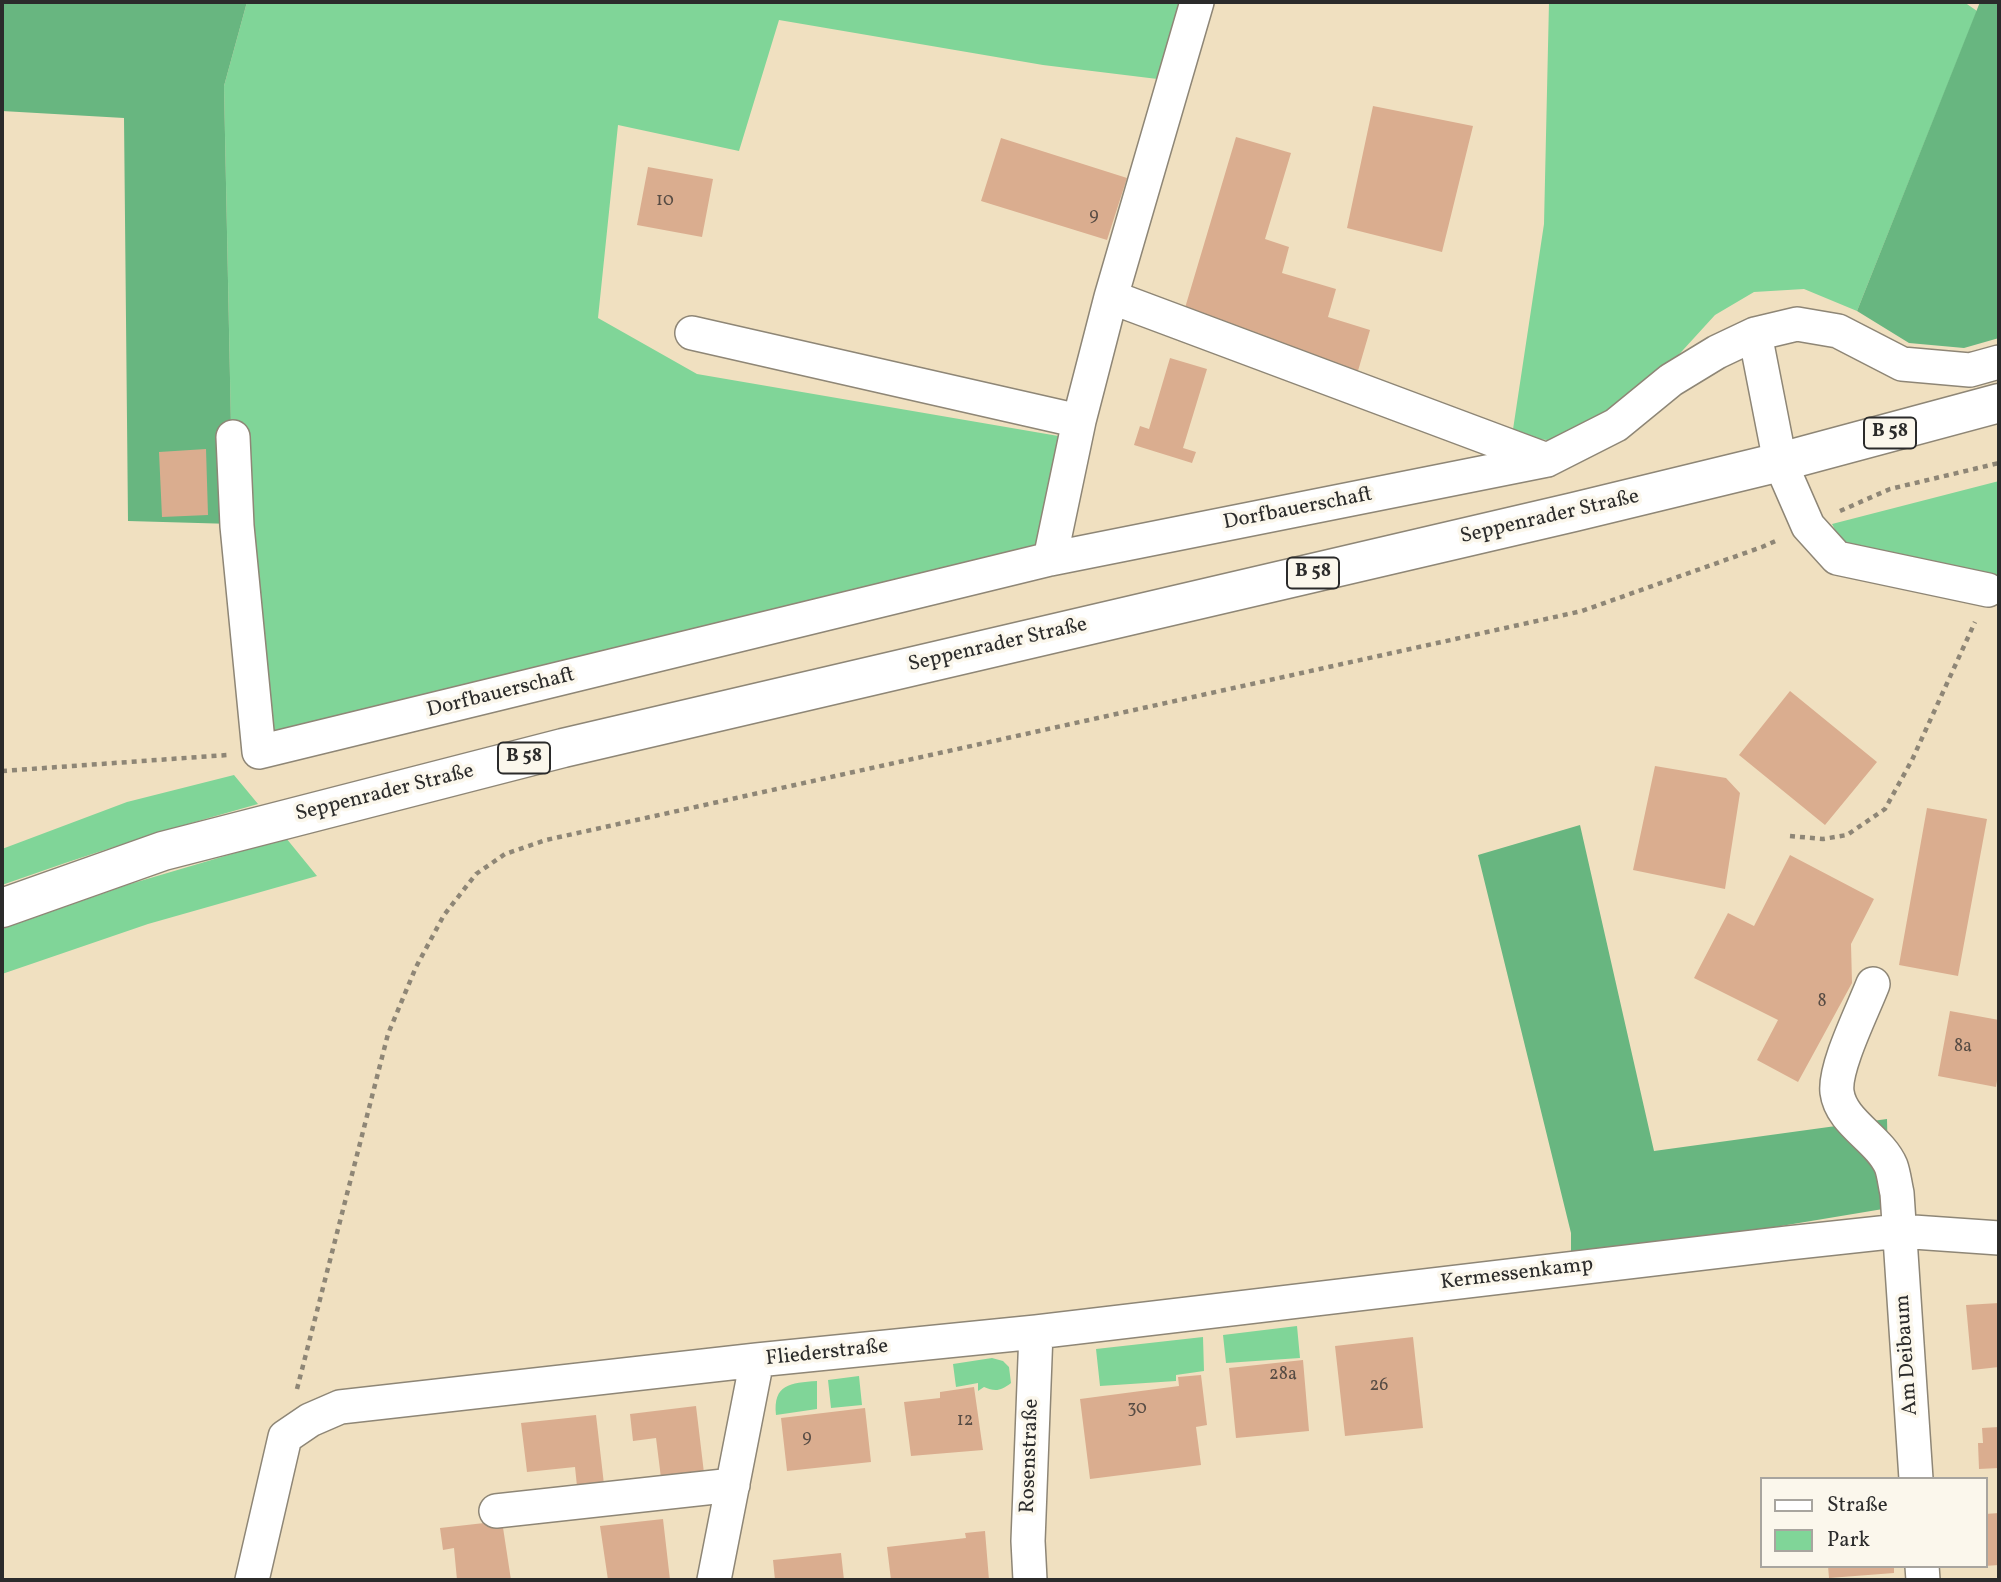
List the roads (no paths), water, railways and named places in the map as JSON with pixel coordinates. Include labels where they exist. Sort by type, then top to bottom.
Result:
[{"type":"main road","name":"Seppenrader Straße","points":[[2,908],[163,851],[563,748],[1780,463],[1999,404]]},
{"type":"street","points":[[1050,559],[1079,421],[1111,297],[1197,2]]},
{"type":"street","points":[[1111,297],[1547,460]]},
{"type":"street","name":"Dorfbauerschaft","points":[[233,437],[237,526],[259,752],[1050,559],[1547,460],[1616,425],[1671,380],[1717,352],[1755,334],[1797,324],[1838,331],[1902,364],[1970,370],[1999,362]]},
{"type":"street","points":[[692,333],[1079,421]]},
{"type":"street","points":[[1755,334],[1780,463],[1808,526],[1837,558],[1988,590]]},
{"type":"street","name":"Am Deibaum","points":[[1874,984],[1838,1073],[1837,1092],[1842,1107],[1874,1141],[1891,1166],[1897,1193],[1916,1477]]},
{"type":"street","name":"Kermessenkamp","points":[[1036,1332],[1899,1231],[1999,1238]]},
{"type":"street","name":"Fliederstraße","points":[[714,1580],[757,1360],[1036,1332]]},
{"type":"street","name":"Rosenstraße","points":[[1030,1580],[1028,1541],[1036,1332]]},
{"type":"street","points":[[252,1580],[285,1437],[310,1420],[340,1407],[757,1360]]},
{"type":"street","points":[[496,1511],[733,1485]]}]
